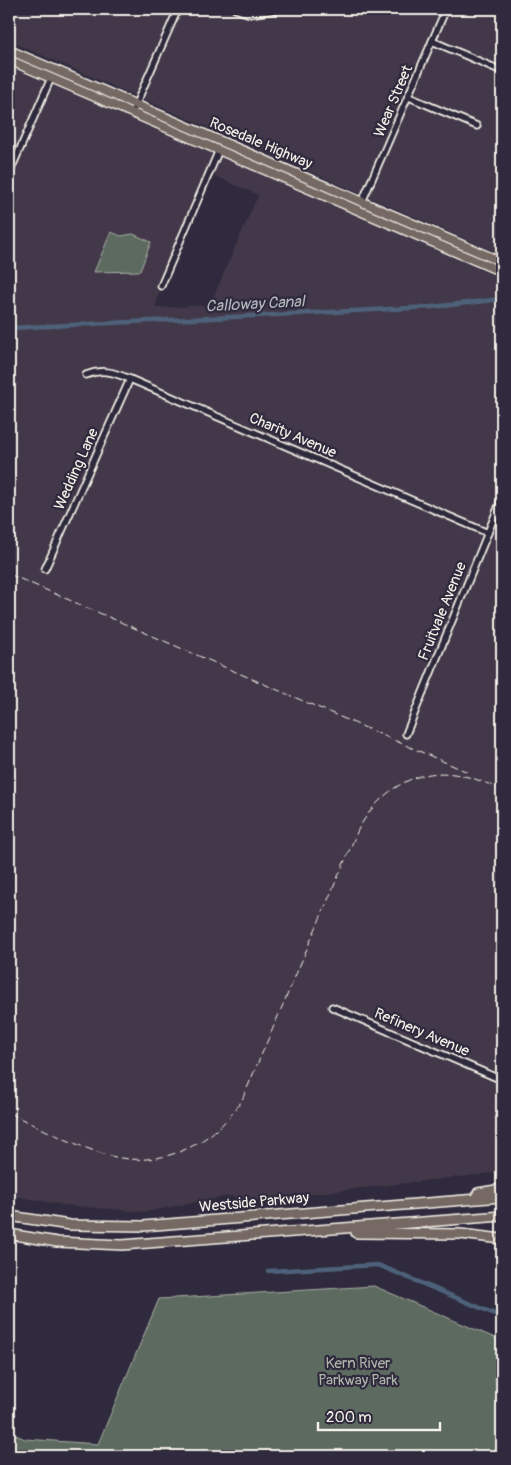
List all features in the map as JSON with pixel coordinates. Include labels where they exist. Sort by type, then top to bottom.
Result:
[{"type":"highway","points":[[436,1201],[502,1190]]},
{"type":"highway","name":"Westside Parkway","points":[[9,1216],[70,1225],[143,1226],[502,1197]]},
{"type":"highway","points":[[9,1234],[57,1242],[122,1245],[502,1216]]},
{"type":"highway","points":[[293,1233],[453,1233],[502,1240]]},
{"type":"main road","name":"Rosedale Highway","points":[[9,50],[502,262]]},
{"type":"main road","name":"Rosedale Highway","points":[[9,60],[502,272]]},
{"type":"main road","points":[[177,132],[184,130],[214,143],[226,144]]},
{"type":"main road","points":[[219,150],[227,148],[261,163],[272,163]]},
{"type":"main road","points":[[303,186],[318,188],[356,204],[361,204],[362,202]]},
{"type":"main road","points":[[363,212],[364,209],[368,209],[412,228],[421,227]]},
{"type":"street","points":[[132,113],[178,9]]},
{"type":"street","points":[[236,9],[250,14],[281,9]]},
{"type":"street","name":"Wear Street","points":[[362,202],[446,9]]},
{"type":"street","points":[[432,41],[502,72]]},
{"type":"street","points":[[9,174],[51,78]]},
{"type":"street","points":[[409,97],[477,126]]},
{"type":"street","points":[[161,286],[219,150]]},
{"type":"street","name":"Charity Avenue","points":[[86,374],[108,371],[130,379],[488,533]]},
{"type":"street","name":"Wedding Lane","points":[[45,569],[130,379]]},
{"type":"street","name":"Fruitvale Avenue","points":[[406,734],[502,498]]},
{"type":"street","name":"Refinery Avenue","points":[[332,1007],[502,1080]]},
{"type":"shaded area","points":[[9,9],[502,9],[502,255],[9,41]]},
{"type":"shaded area","points":[[9,67],[502,279],[502,1172],[257,1200],[228,1196],[145,1212],[63,1205],[9,1195]],"holes":[[[208,173],[258,195],[210,305],[155,308],[161,286]]]},
{"type":"green space","points":[[111,232],[121,236],[133,234],[151,242],[140,271],[94,272]]},
{"type":"green space","name":"Kern River Parkway Park","points":[[374,1286],[502,1341],[502,1456],[9,1456],[9,1432],[25,1439],[98,1444],[159,1299]]},
{"type":"water","points":[[9,1453],[11,1453],[73,1456],[9,1456]]},
{"type":"waterway","name":"Calloway Canal","points":[[9,328],[432,307],[502,299]]},
{"type":"waterway","points":[[268,1271],[378,1265],[502,1317]]},
{"type":"railway","points":[[9,574],[470,773]]},
{"type":"railway","points":[[9,1113],[83,1147],[127,1159],[147,1159],[166,1156],[184,1150],[201,1141],[217,1130],[242,1100],[358,830],[375,805],[397,786],[424,775],[439,773],[460,775],[498,788]]}]
